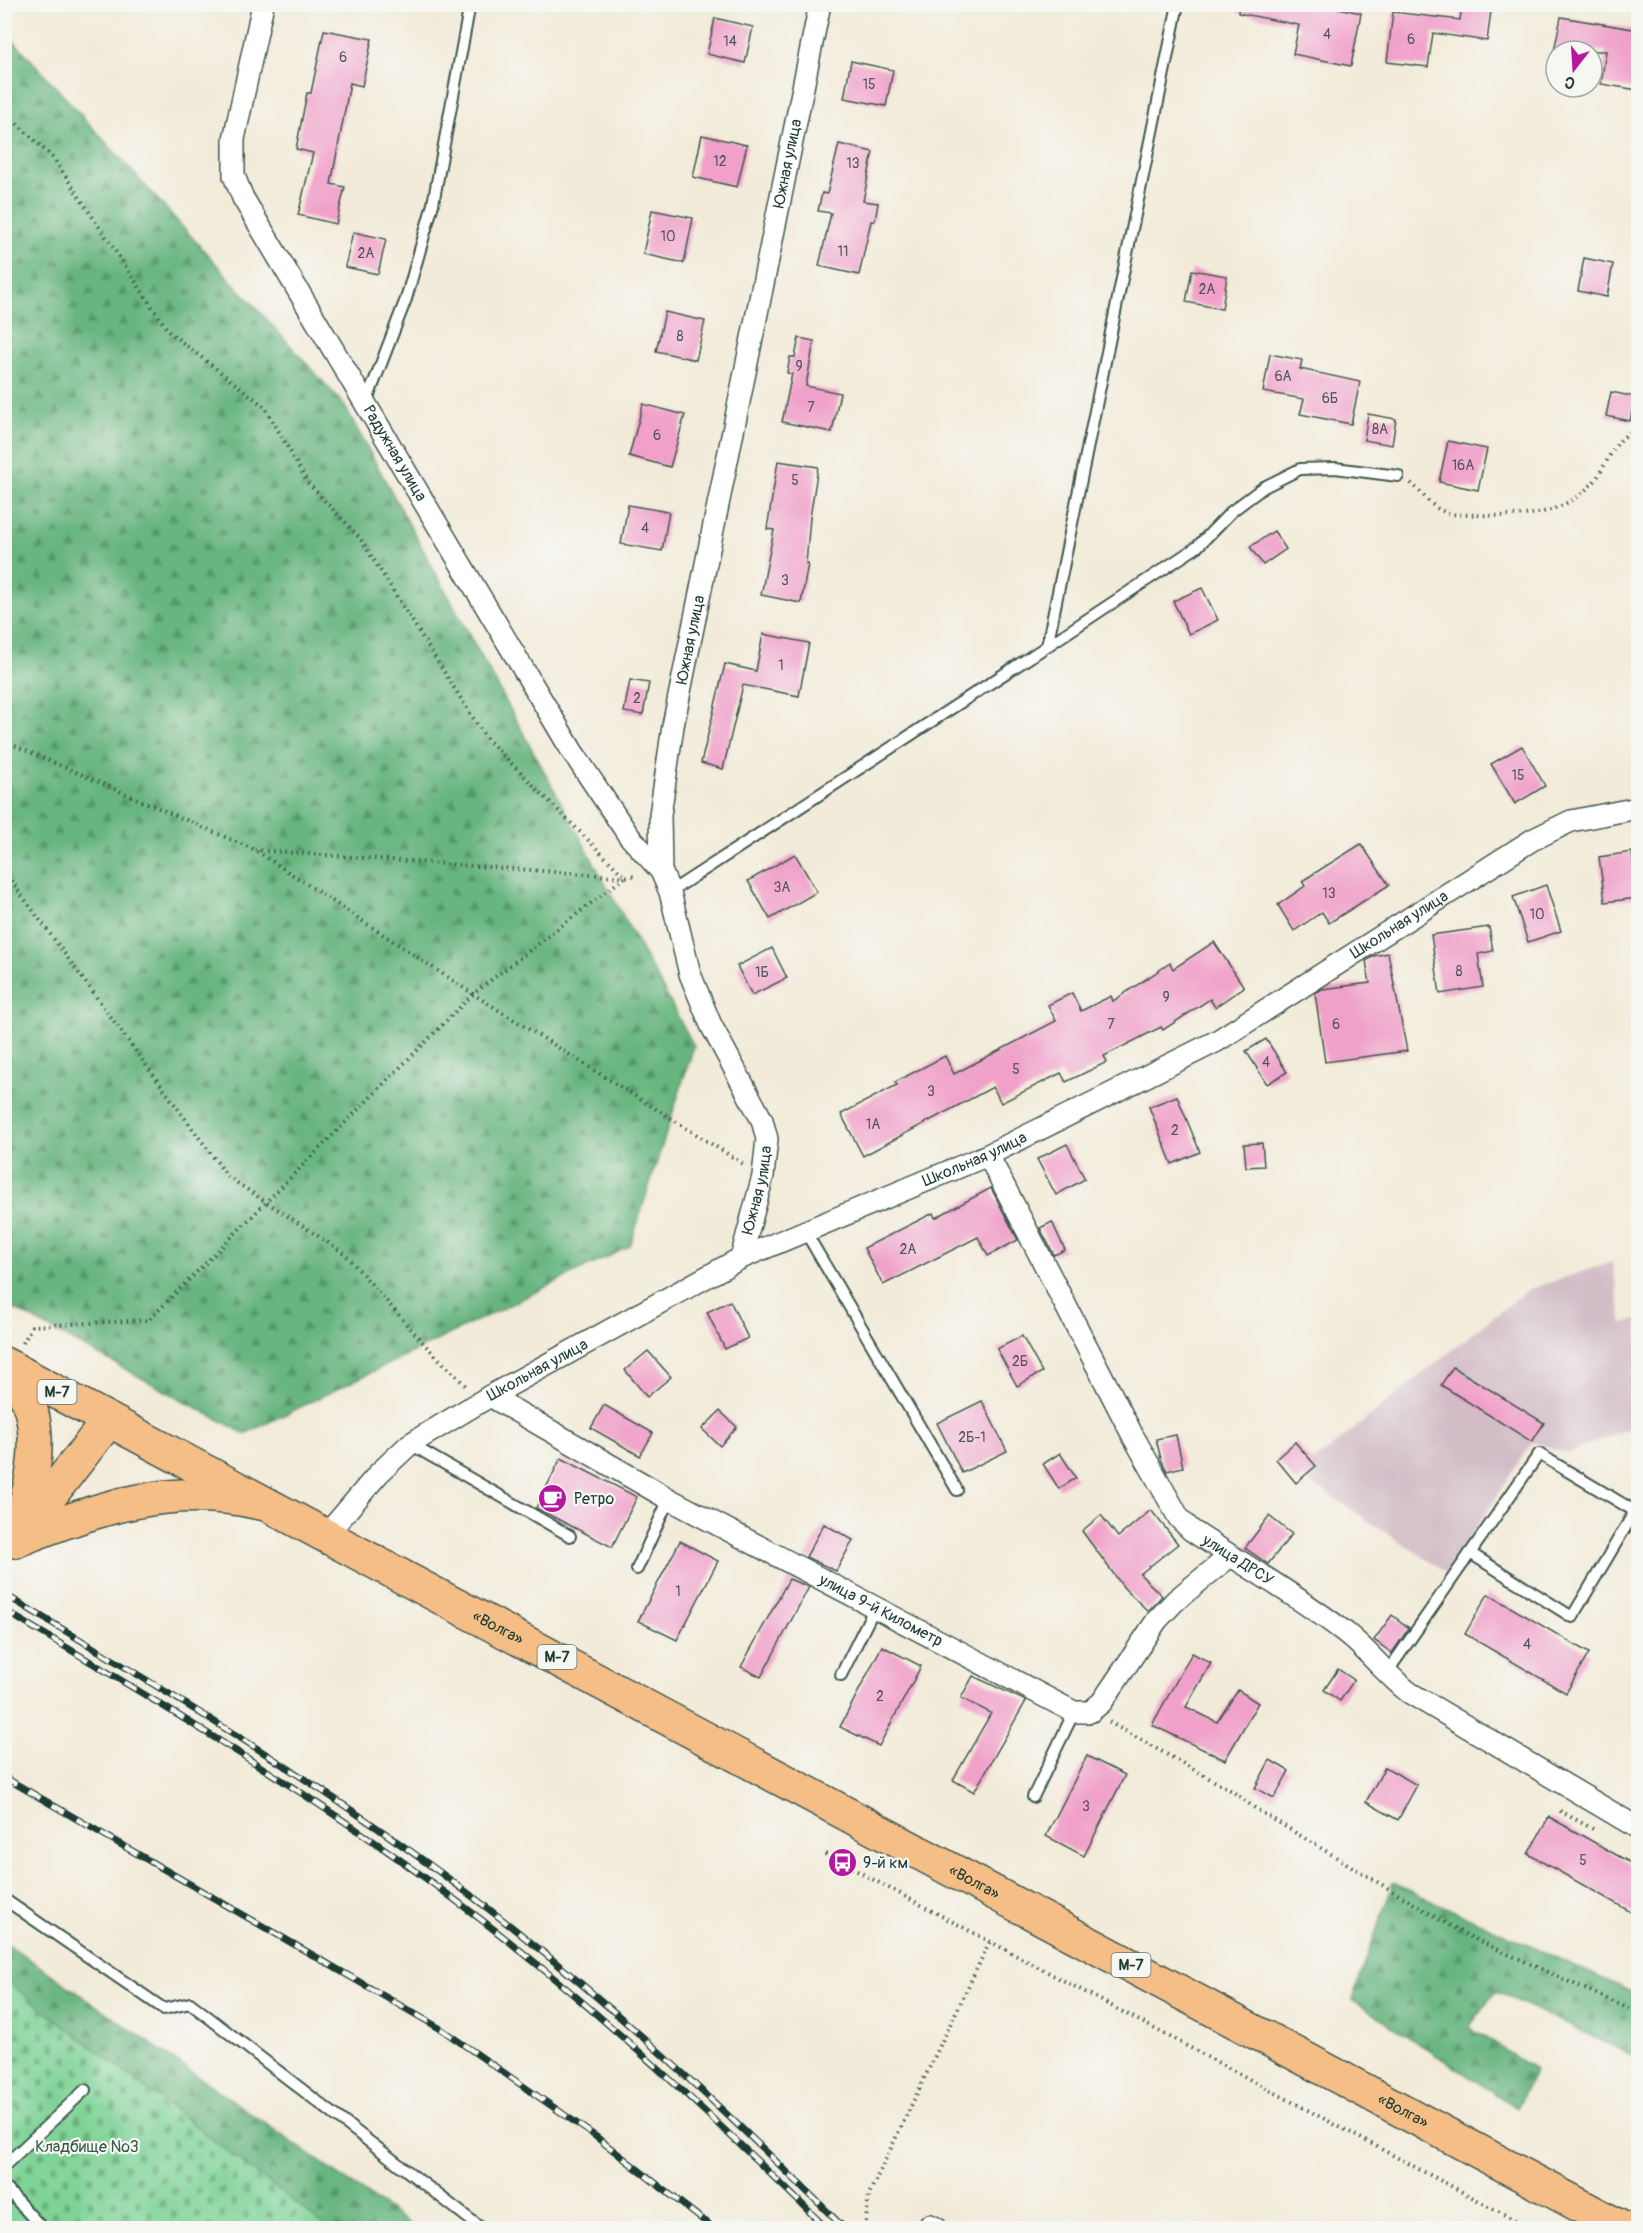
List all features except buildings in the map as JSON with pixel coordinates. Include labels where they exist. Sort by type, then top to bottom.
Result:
[{"type":"main road","name":"М-7","points":[[13,1358],[110,1420],[327,1534]]},
{"type":"main road","points":[[10,1547],[32,1478],[35,1433],[31,1410],[13,1358]]},
{"type":"main road","points":[[10,1547],[110,1420]]},
{"type":"main road","points":[[10,1547],[81,1516],[150,1497],[209,1495],[242,1499],[274,1507]]},
{"type":"main road","name":"«Волга»","points":[[327,1534],[1622,2229]]},
{"type":"street","name":"Радужная улица","points":[[263,4],[234,139],[234,176],[243,198],[572,751],[629,836],[661,872]]},
{"type":"street","name":"Южная улица","points":[[741,1258],[764,1176],[767,1139],[762,1120],[711,1025],[690,974],[670,892],[661,872],[660,815],[673,726],[820,4]]},
{"type":"street","name":"Школьная улица","points":[[327,1534],[379,1473],[410,1444],[486,1399],[741,1258],[988,1155],[1217,1041],[1532,840],[1571,821],[1638,808]]},
{"type":"street","name":"улица ДРСУ","points":[[988,1155],[1133,1436],[1179,1518],[1191,1530],[1230,1557],[1345,1632],[1370,1654],[1386,1674],[1410,1693],[1638,1828]]},
{"type":"street","name":"улица 9-й Километр","points":[[486,1399],[669,1499],[1082,1712]]},
{"type":"street","points":[[1082,1712],[1102,1702],[1157,1620],[1176,1600],[1230,1557]]},
{"type":"lane","points":[[366,404],[406,299],[433,204],[471,4]]},
{"type":"lane","points":[[1047,646],[1178,4]]},
{"type":"lane","points":[[670,892],[1197,547],[1232,511],[1264,487],[1300,469],[1335,468],[1398,476]]},
{"type":"lane","points":[[805,1231],[957,1491]]},
{"type":"lane","points":[[410,1444],[570,1536]]},
{"type":"lane","points":[[1386,1674],[1470,1553],[1539,1454],[1637,1512],[1572,1617],[1470,1553]]},
{"type":"lane","points":[[637,1569],[669,1499]]},
{"type":"lane","points":[[841,1675],[876,1605]]},
{"type":"lane","points":[[1033,1797],[1082,1712]]},
{"type":"lane","points":[[4,1899],[164,2009],[190,2003],[481,2229]]},
{"type":"lane","points":[[4,2166],[85,2090]]},
{"type":"lane","points":[[4,2186],[42,2229]]},
{"type":"path","points":[[4,111],[54,159],[169,332],[265,407],[308,483],[360,538],[486,737],[625,877]]},
{"type":"path","points":[[1398,476],[1413,484],[1429,503],[1447,513],[1523,517],[1566,505],[1593,483],[1621,440],[1638,432]]},
{"type":"path","points":[[4,741],[255,850],[473,994],[764,1176]]},
{"type":"path","points":[[255,850],[625,877],[661,872]]},
{"type":"path","points":[[4,871],[228,1177],[344,1253],[426,1346],[486,1399]]},
{"type":"path","points":[[13,1358],[32,1326],[149,1320],[473,994],[625,877]]},
{"type":"path","points":[[1082,1712],[1232,1791],[1256,1809],[1464,1934],[1638,2013]]},
{"type":"path","points":[[825,1854],[1530,2229]]},
{"type":"path","points":[[865,2229],[869,2194],[990,1941]]},
{"type":"path","points":[[1638,2094],[1634,2117],[1638,2124]]},
{"type":"shaded area","points":[[1612,1262],[1623,1323],[1638,1320],[1638,1425],[1568,1453],[1532,1442],[1447,1573],[1298,1474],[1527,1290]]},
{"type":"green space","points":[[4,30],[344,405],[694,1046],[630,1246],[245,1434],[5,1304]]},
{"type":"green space","points":[[1393,1883],[1638,1995],[1638,2058],[1496,1991],[1469,2027],[1535,2070],[1517,2108],[1352,2000]]},
{"type":"green space","name":"Кладбище №3","points":[[5,1942],[415,2228],[5,2228]]},
{"type":"green space","name":"Кладбище №3","points":[[5,1980],[328,2228],[5,2228]]},
{"type":"railway","points":[[4,1594],[267,1755],[395,1840],[457,1885],[561,1967],[645,2039],[726,2113],[844,2228]]},
{"type":"railway","points":[[4,1610],[263,1768],[389,1852],[451,1897],[511,1943],[633,2046],[711,2117],[826,2228]]},
{"type":"railway","points":[[4,1777],[441,2029],[595,2136],[713,2228]]},
{"type":"place","name":"Ретро","points":[[553,1499]]},
{"type":"place","name":"9-й км","points":[[842,1863]]}]
